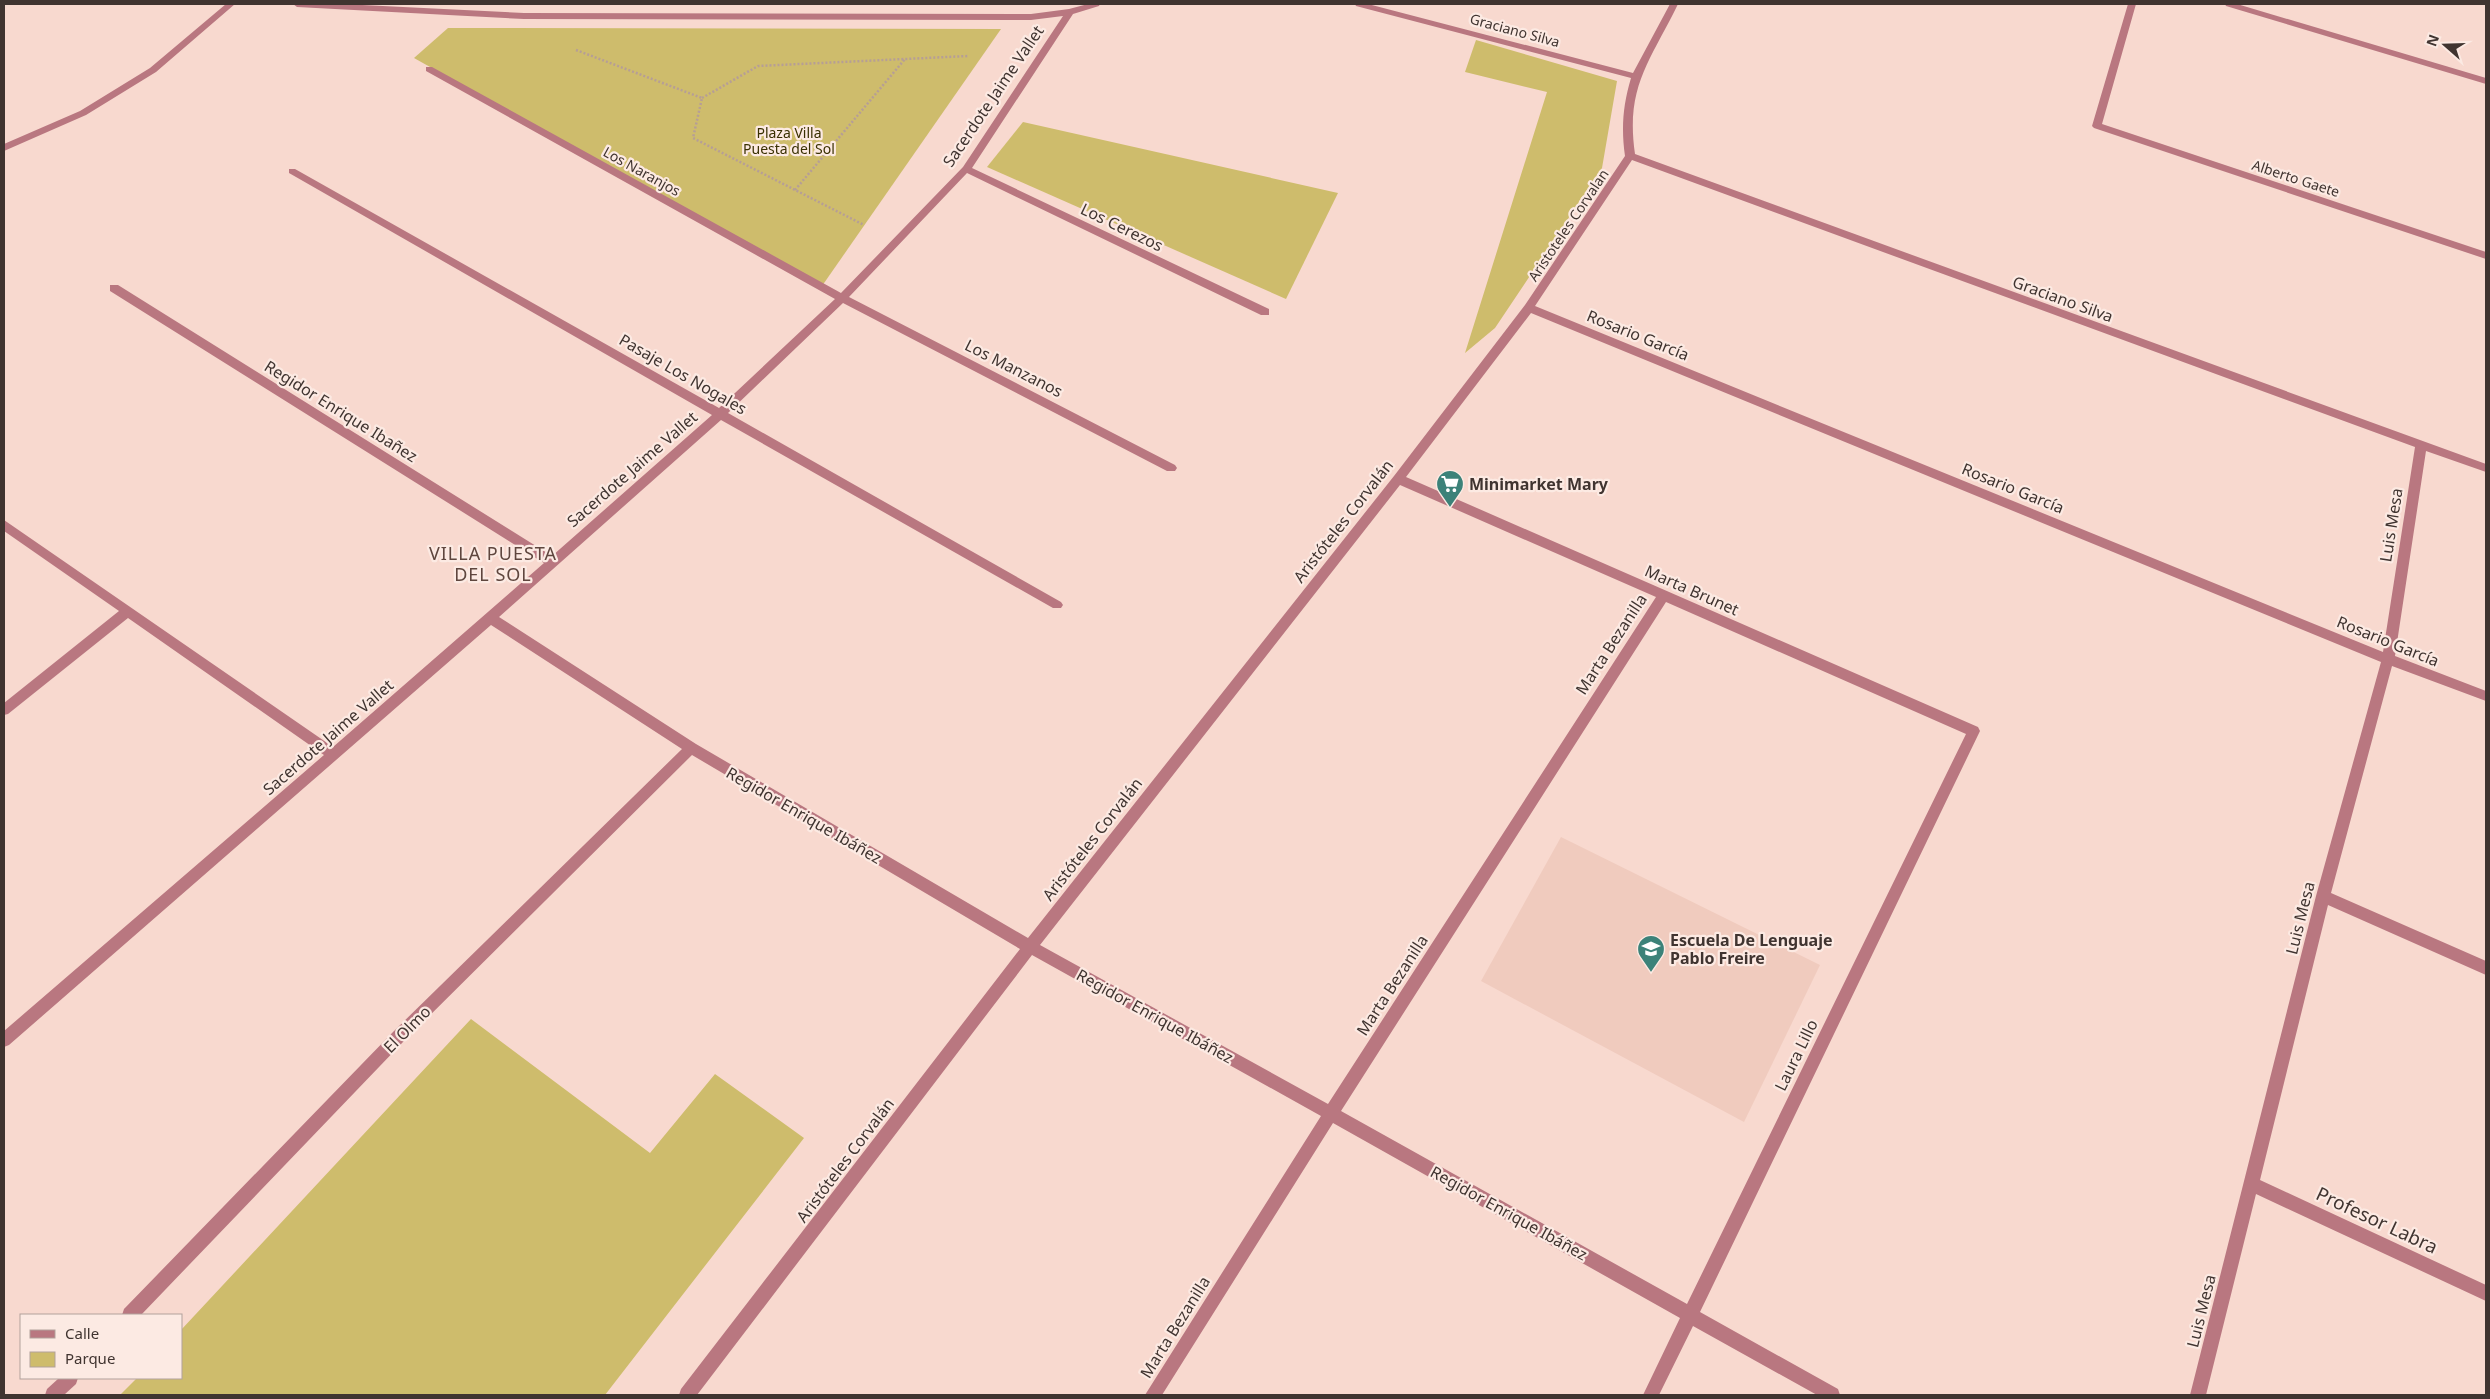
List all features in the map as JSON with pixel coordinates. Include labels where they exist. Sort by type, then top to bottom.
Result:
[{"type":"street","points":[[4,148],[83,113],[153,70],[231,4]]},
{"type":"street","points":[[297,4],[524,16],[1031,17],[1070,12],[1096,4]]},
{"type":"street","name":"Graciano Silva","points":[[1359,4],[1635,76]]},
{"type":"street","points":[[1630,156],[1625,132],[1635,76],[1674,4]]},
{"type":"street","name":"Alberto Gaete","points":[[2132,4],[2098,126],[2486,256]]},
{"type":"street","points":[[2229,4],[2486,81]]},
{"type":"street","name":"Sacerdote Jaime Vallet","points":[[4,1040],[490,618],[551,561],[720,414],[842,298],[966,169],[1070,12]]},
{"type":"street","name":"Los Naranjos","points":[[429,69],[842,298]]},
{"type":"street","name":"Graciano Silva","points":[[1630,156],[2421,446],[2486,468]]},
{"type":"street","name":"Aristoteles Corvalan","points":[[1529,308],[1630,156]]},
{"type":"street","name":"Los Cerezos","points":[[966,169],[1265,312]]},
{"type":"street","name":"Pasaje Los Nogales","points":[[292,171],[1057,605]]},
{"type":"street","name":"Regidor Enrique Ibañez","points":[[114,288],[551,561]]},
{"type":"street","name":"Los Manzanos","points":[[842,298],[1171,468]]},
{"type":"street","name":"Aristóteles Corvalán","points":[[687,1395],[1030,947],[1398,479],[1529,308]]},
{"type":"street","name":"Rosario García","points":[[1529,308],[2388,659],[2486,696]]},
{"type":"street","name":"Luis Mesa","points":[[2198,1395],[2323,896],[2388,659],[2421,446]]},
{"type":"street","name":"Marta Brunet","points":[[1398,479],[1974,731]]},
{"type":"street","points":[[4,525],[333,754]]},
{"type":"street","name":"Marta Bezanilla","points":[[1153,1395],[1331,1113],[1664,596]]},
{"type":"street","points":[[4,710],[128,611]]},
{"type":"street","name":"Regidor Enrique Ibáñez","points":[[490,618],[691,748],[1030,947],[1331,1113],[1832,1395]]},
{"type":"street","name":"Laura Lillo","points":[[1651,1395],[1974,731]]},
{"type":"street","name":"El Olmo","points":[[131,1314],[398,1037],[691,748]]},
{"type":"street","points":[[2323,896],[2486,968]]},
{"type":"street","name":"Profesor Labra","points":[[2250,1183],[2486,1293]]},
{"type":"street","points":[[53,1395],[69,1379]]},
{"type":"path","points":[[569,47],[702,98]]},
{"type":"path","points":[[864,225],[693,138],[702,98],[758,66],[968,56]]},
{"type":"path","points":[[795,190],[905,59]]},
{"type":"shaded area","name":"Escuela De Lenguaje Pablo Freire","points":[[1561,837],[1820,965],[1744,1122],[1481,981]]},
{"type":"green space","name":"Plaza Villa Puesta del Sol","points":[[448,28],[1001,29],[822,286],[414,58]]},
{"type":"green space","points":[[1476,40],[1617,81],[1602,168],[1495,328],[1465,353],[1547,92],[1465,72]]},
{"type":"green space","points":[[1023,122],[1338,193],[1286,299],[987,167]]},
{"type":"green space","points":[[471,1019],[650,1153],[715,1074],[804,1138],[605,1395],[120,1395],[136,1379],[182,1379],[182,1329]]},
{"type":"place","name":"Minimarket Mary","points":[[1450,508]]},
{"type":"place","name":"Escuela De Lenguaje Pablo Freire","points":[[1651,973]]},
{"type":"district","name":"VILLA PUESTA DEL SOL","points":[[493,563]]}]
